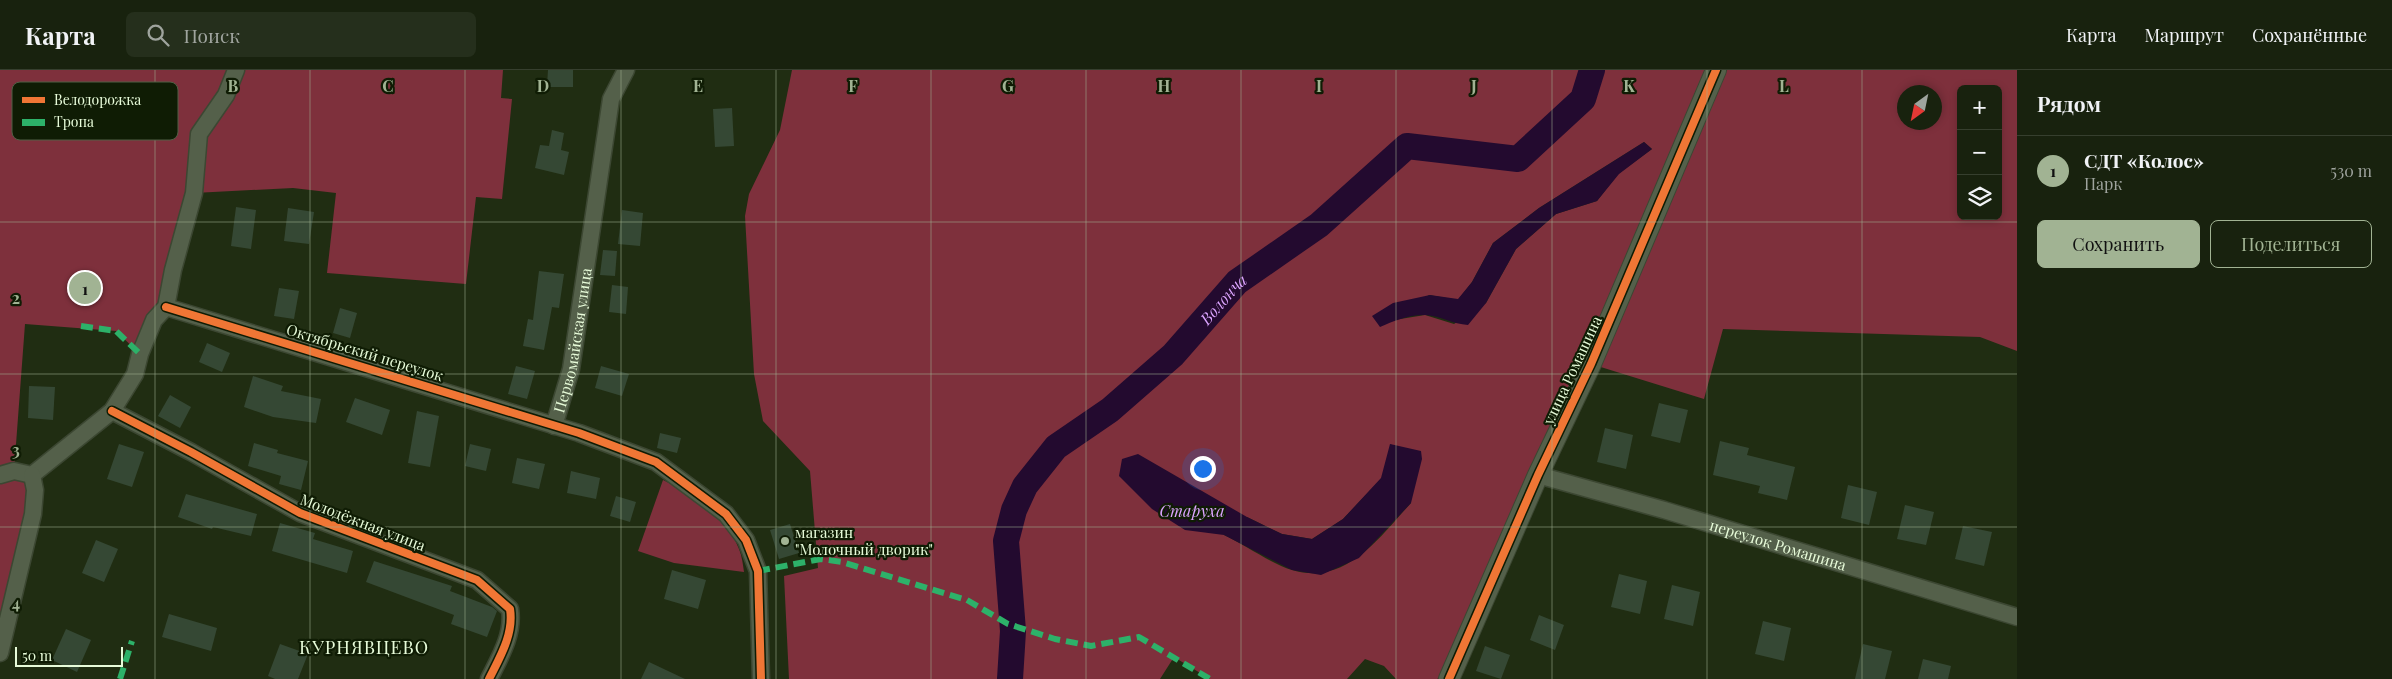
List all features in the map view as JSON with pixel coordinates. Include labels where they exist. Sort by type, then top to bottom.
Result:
[{"type":"street","points":[[32,475],[112,411],[135,374],[140,354],[154,320],[166,307],[173,270],[194,193],[199,134],[226,95],[236,70]]},
{"type":"street","name":"Первомайская улица","points":[[626,70],[611,99],[571,369],[554,426],[580,433],[656,462],[726,514],[746,540],[758,571],[761,679]]},
{"type":"street","name":"улица Ромашина","points":[[1449,679],[1538,475],[1591,364],[1716,70]]},
{"type":"street","name":"Октябрьский переулок","points":[[166,307],[306,348],[554,426]]},
{"type":"street","name":"Молодёжная улица","points":[[112,411],[191,452],[300,513],[477,580],[510,609],[512,621],[507,640],[489,679]]},
{"type":"street","points":[[0,475],[14,471],[32,475]]},
{"type":"street","points":[[0,653],[33,514],[35,490],[32,475]]},
{"type":"street","name":"переулок Ромашина","points":[[1538,475],[1664,510],[2017,618]]},
{"type":"shaded area","points":[[0,70],[503,70],[501,98],[512,99],[502,199],[476,197],[466,284],[327,273],[336,193],[293,188],[194,193],[173,270],[140,354],[116,331],[25,324],[14,471],[32,475],[0,653]]},
{"type":"shaded area","points":[[792,70],[2017,70],[2017,351],[1980,337],[1723,329],[1704,399],[1591,364],[1453,672],[1437,679],[1396,679],[1384,666],[1365,659],[1347,679],[1210,679],[1174,657],[1160,679],[789,679],[784,576],[818,568],[810,471],[763,421],[754,374],[745,216],[749,194],[780,130]],"holes":[[[1644,142],[1652,149],[1618,174],[1597,201],[1556,214],[1516,249],[1486,303],[1454,324],[1425,315],[1394,320],[1429,295],[1458,300],[1472,282],[1493,243],[1539,208]],[[1391,444],[1411,503],[1374,544],[1360,556],[1345,565],[1329,571],[1311,573],[1292,570],[1276,564],[1224,535],[1247,517],[1282,534],[1312,539],[1343,519],[1382,478]]]},
{"type":"shaded area","points":[[663,480],[697,500],[726,526],[739,549],[744,572],[674,563],[638,551]]},
{"type":"water","points":[[1644,142],[1652,149],[1619,174],[1597,201],[1556,214],[1516,249],[1486,303],[1468,325],[1420,315],[1402,318],[1380,327],[1372,316],[1393,303],[1430,295],[1458,299],[1472,282],[1493,243],[1539,208]]},
{"type":"water","name":"Старуха","points":[[1390,444],[1421,451],[1422,459],[1411,503],[1359,558],[1321,575],[1292,570],[1224,535],[1185,530],[1152,509],[1119,476],[1122,459],[1138,454],[1247,517],[1282,534],[1312,539],[1343,519],[1381,478]]},
{"type":"building","points":[[548,70],[573,70],[573,87],[547,87]]},
{"type":"building","points":[[732,108],[734,146],[715,147],[713,109]]},
{"type":"building","points":[[552,130],[564,133],[561,150],[569,152],[564,175],[535,168],[540,145],[549,146]]},
{"type":"building","points":[[236,207],[256,210],[251,249],[231,246]]},
{"type":"building","points":[[288,208],[314,212],[309,244],[284,241]]},
{"type":"building","points":[[622,210],[643,213],[640,246],[618,244]]},
{"type":"building","points":[[603,250],[617,251],[615,276],[600,275]]},
{"type":"building","points":[[539,271],[564,274],[559,308],[552,307],[544,350],[523,346],[528,319],[533,320]]},
{"type":"building","points":[[612,285],[628,287],[626,314],[609,312]]},
{"type":"building","points":[[279,288],[299,291],[294,319],[274,316]]},
{"type":"building","points":[[340,308],[357,313],[350,338],[333,333]]},
{"type":"building","points":[[207,343],[230,353],[222,372],[199,362]]},
{"type":"building","points":[[516,366],[535,371],[527,399],[508,394]]},
{"type":"building","points":[[601,366],[629,374],[622,396],[595,388]]},
{"type":"building","points":[[253,376],[283,386],[281,391],[321,399],[316,423],[273,417],[244,407]]},
{"type":"building","points":[[29,386],[55,387],[53,420],[28,418]]},
{"type":"building","points":[[170,395],[191,407],[180,428],[158,416]]},
{"type":"building","points":[[355,398],[390,410],[382,435],[346,422]]},
{"type":"building","points":[[1659,403],[1688,410],[1680,443],[1651,436]]},
{"type":"building","points":[[417,411],[439,416],[430,467],[408,463]]},
{"type":"building","points":[[1605,428],[1633,435],[1626,469],[1597,462]]},
{"type":"building","points":[[660,433],[681,438],[677,453],[657,448]]},
{"type":"building","points":[[1720,441],[1749,448],[1747,455],[1795,467],[1787,500],[1758,493],[1760,486],[1713,475]]},
{"type":"building","points":[[254,443],[278,450],[277,453],[308,461],[301,490],[279,484],[281,476],[248,466]]},
{"type":"building","points":[[119,444],[144,452],[132,487],[107,479]]},
{"type":"building","points":[[470,444],[491,449],[486,471],[465,466]]},
{"type":"building","points":[[517,458],[545,464],[539,489],[512,483]]},
{"type":"building","points":[[571,471],[600,478],[596,499],[567,493]]},
{"type":"building","points":[[1848,485],[1877,492],[1869,525],[1841,518]]},
{"type":"building","points":[[186,494],[257,514],[251,536],[213,527],[212,529],[178,517]]},
{"type":"building","points":[[616,496],[636,502],[630,522],[610,516]]},
{"type":"building","points":[[1905,505],[1934,512],[1926,545],[1897,539]]},
{"type":"building","points":[[280,523],[315,533],[313,539],[353,551],[347,573],[272,551]]},
{"type":"building","name":"магазин \"Молочный дворик\"","points":[[790,524],[799,553],[779,559],[770,530]]},
{"type":"building","points":[[1963,526],[1992,532],[1984,566],[1955,559]]},
{"type":"building","points":[[96,540],[118,549],[104,582],[82,573]]},
{"type":"building","points":[[374,561],[452,586],[450,591],[492,607],[497,611],[487,637],[451,624],[454,615],[366,582]]},
{"type":"building","points":[[672,570],[706,580],[698,609],[664,599]]},
{"type":"building","points":[[1619,574],[1647,581],[1640,614],[1611,607]]},
{"type":"building","points":[[1672,585],[1700,592],[1693,626],[1664,619]]},
{"type":"building","points":[[169,614],[217,628],[211,651],[162,637]]},
{"type":"building","points":[[1539,615],[1564,625],[1555,650],[1530,640]]},
{"type":"building","points":[[1763,621],[1791,628],[1784,661],[1755,654]]},
{"type":"building","points":[[66,629],[91,640],[77,672],[52,660]]},
{"type":"building","points":[[280,644],[308,654],[298,679],[275,679],[268,676]]},
{"type":"building","points":[[1863,644],[1892,651],[1885,679],[1855,679]]},
{"type":"building","points":[[1485,646],[1510,655],[1501,679],[1476,671]]},
{"type":"building","points":[[1923,659],[1951,666],[1948,679],[1918,679]]},
{"type":"building","points":[[649,662],[685,679],[641,679]]},
{"type":"waterway","name":"Волонча","points":[[1010,679],[1013,631],[1006,541],[1014,510],[1025,486],[1056,447],[1110,410],[1173,355],[1237,282],[1319,225],[1407,146],[1518,159],[1583,99],[1592,70]]},
{"type":"marked path","points":[[81,326],[116,331],[140,354]]},
{"type":"marked path","points":[[758,571],[821,559],[842,562],[967,600],[1008,624],[1055,639],[1091,646],[1139,637],[1210,679]]},
{"type":"marked path","points":[[120,679],[132,641]]},
{"type":"cycle path","points":[[1449,679],[1538,475],[1591,364],[1716,70]]},
{"type":"cycle path","points":[[166,307],[579,433],[656,462],[726,514],[746,540],[758,571],[761,679]]},
{"type":"cycle path","points":[[112,411],[191,452],[300,513],[477,580],[510,609],[511,618],[508,636],[502,654],[489,679]]},
{"type":"place","name":"СДТ «Колос»","points":[[85,288]]},
{"type":"place","name":"магазин \"Молочный дворик\"","points":[[785,541]]},
{"type":"district","name":"КУРНЯВЦЕВО","points":[[364,647]]}]
